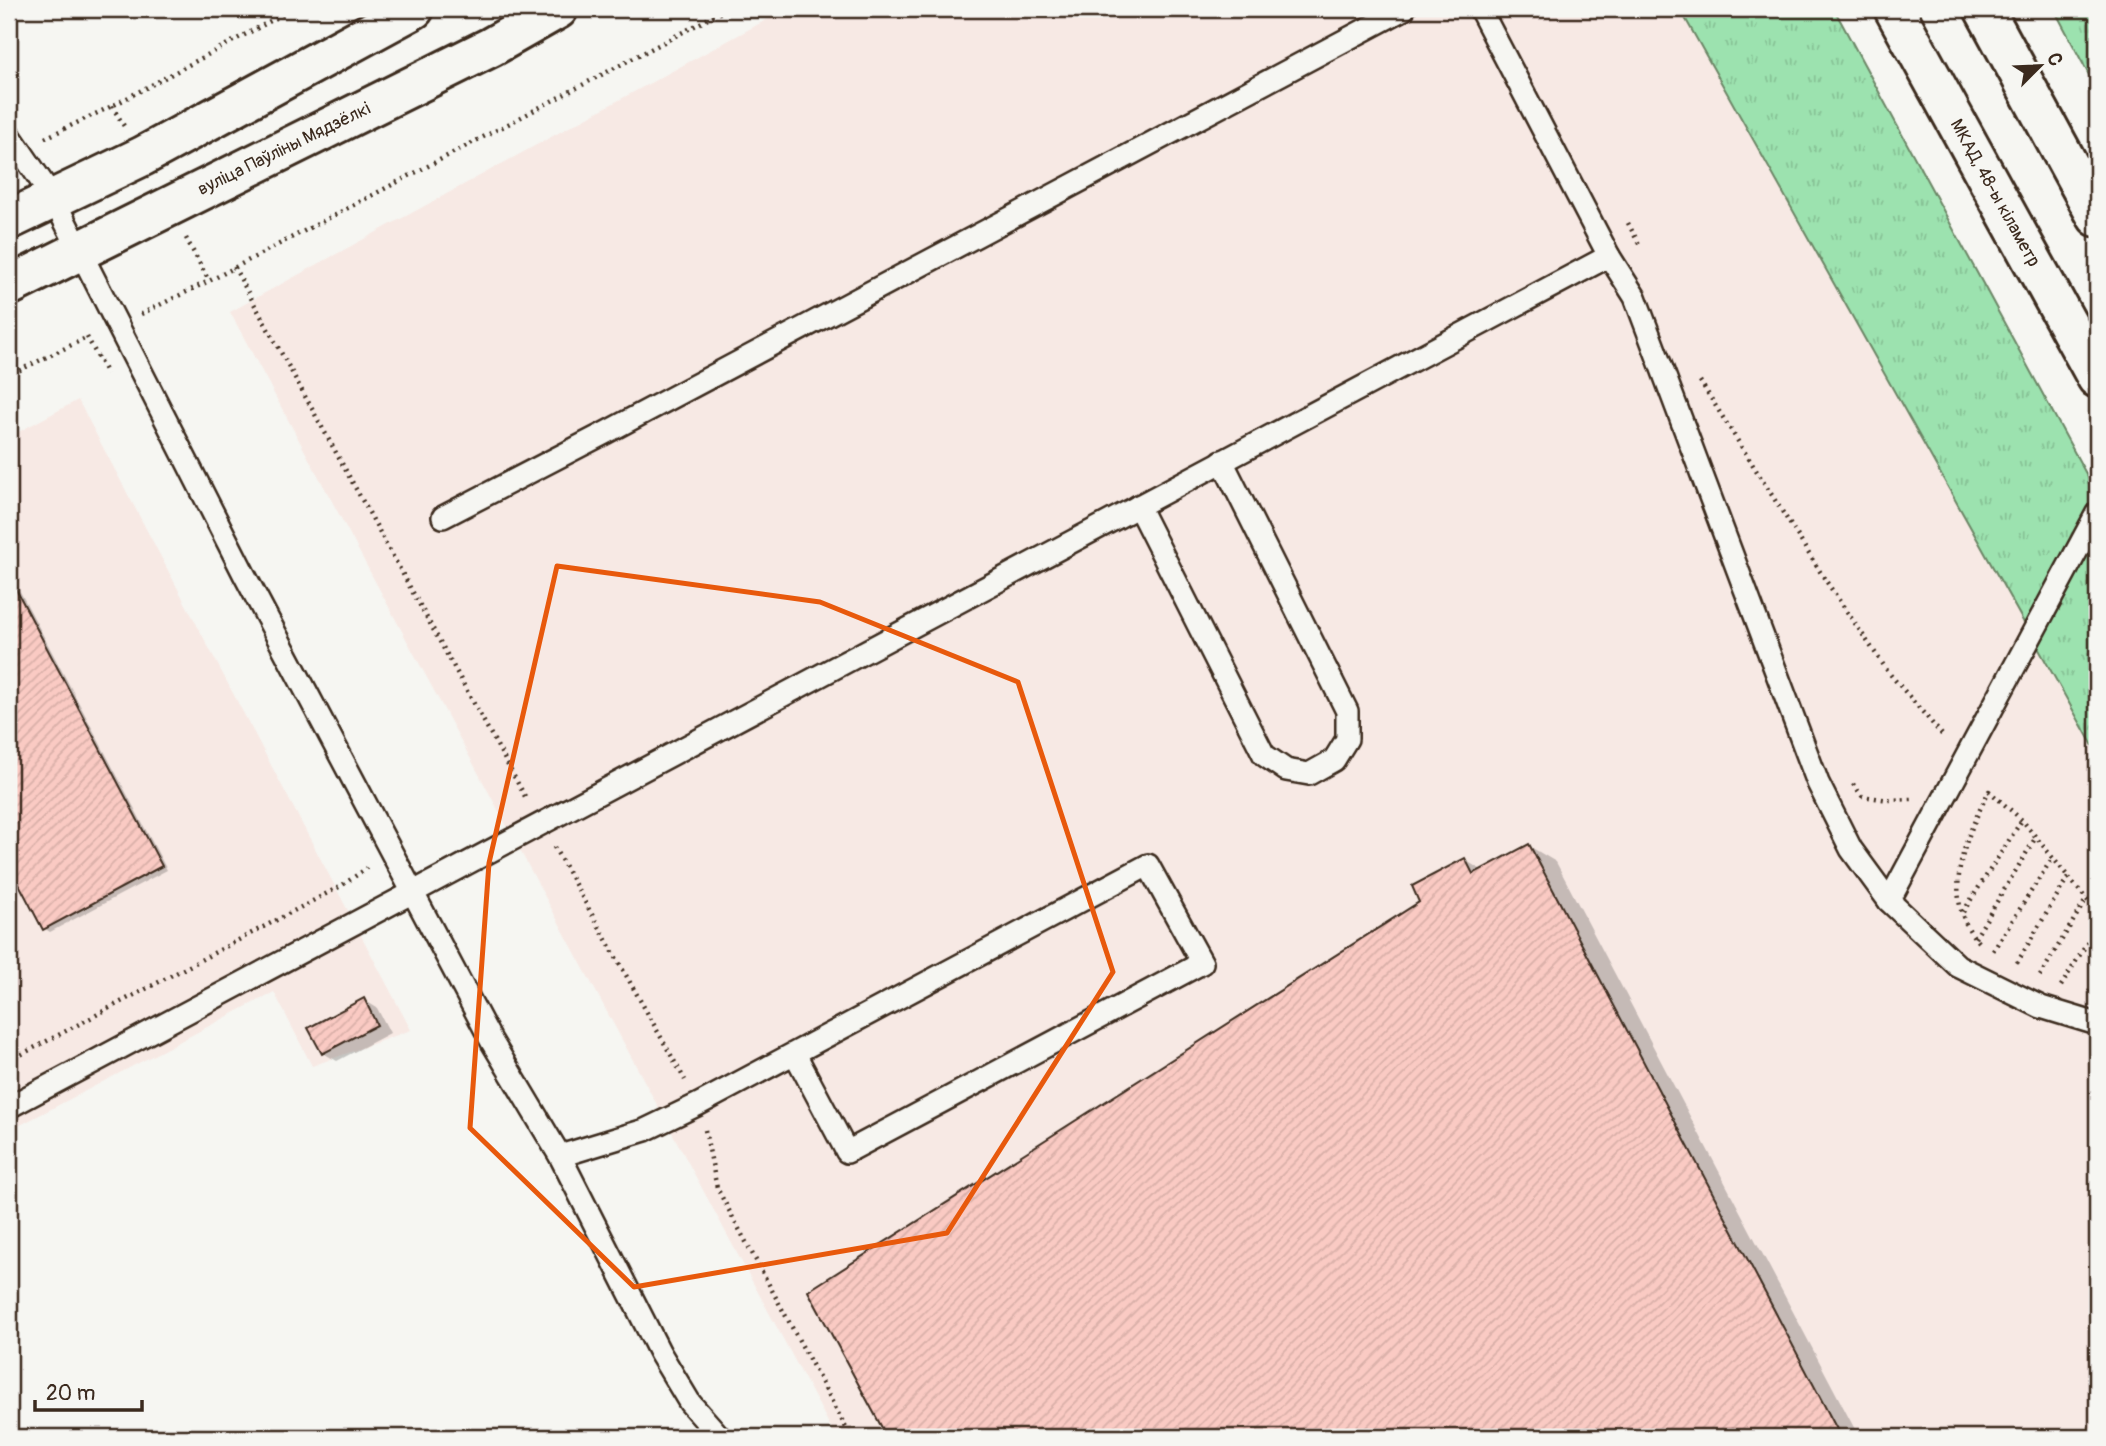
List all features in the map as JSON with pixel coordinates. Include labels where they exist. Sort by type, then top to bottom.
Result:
[{"type":"main road","points":[[9,220],[143,156],[414,9]]},
{"type":"main road","name":"вуліца Паўліны Мядзёлкі","points":[[9,286],[491,47],[558,9]]},
{"type":"main road","name":"МКАД, 48-ы кіламетр","points":[[1894,9],[2097,378]]},
{"type":"main road","points":[[1984,9],[2097,217]]},
{"type":"lane","points":[[443,517],[1404,9]]},
{"type":"lane","points":[[1480,9],[1609,256],[1634,298],[1818,783],[1851,849],[1889,901],[1958,966],[2041,1007],[2097,1024]]},
{"type":"lane","points":[[13,142],[53,198],[244,574],[492,1042],[560,1156],[660,1353],[690,1404],[720,1437]]},
{"type":"lane","points":[[9,1107],[1609,256]]},
{"type":"lane","points":[[1138,506],[1264,755],[1286,770],[1309,774],[1334,760],[1347,739],[1347,711],[1222,461]]},
{"type":"lane","points":[[1889,901],[2097,513]]},
{"type":"lane","points":[[560,1156],[645,1130],[794,1054],[1148,865],[1202,963],[848,1152],[794,1054]]},
{"type":"path","points":[[13,142],[112,106],[293,9]]},
{"type":"path","points":[[9,356],[16,372],[116,326],[209,281],[727,9]]},
{"type":"path","points":[[1698,388],[1694,375],[1873,650],[1889,673],[1947,739]]},
{"type":"path","points":[[1846,774],[1862,796],[1889,800],[1918,799]]},
{"type":"path","points":[[2053,857],[1990,956],[1975,938],[1962,912],[1956,889],[1973,824],[1989,791],[2022,820],[2053,857],[2068,877],[2087,898],[2097,912]]},
{"type":"path","points":[[1962,912],[2022,820]]},
{"type":"path","points":[[1975,938],[2036,837]]},
{"type":"path","points":[[9,1061],[341,886],[370,865]]},
{"type":"path","points":[[2013,971],[2068,877]]},
{"type":"path","points":[[2070,989],[2037,981],[2087,898]]},
{"type":"path","points":[[2061,987],[2097,927]]},
{"type":"path","points":[[2088,995],[2097,978]]},
{"type":"path","points":[[2079,992],[2097,997]]},
{"type":"highlighted area","points":[[557,566],[820,602],[1018,682],[1113,972],[947,1233],[634,1287],[470,1128],[489,863]]},
{"type":"shaded area","points":[[786,9],[1680,9],[2097,753],[2097,1437],[836,1437],[230,312]]},
{"type":"shaded area","points":[[78,400],[411,1030],[312,1066],[274,992],[9,1131],[9,437]]},
{"type":"green space","points":[[1680,9],[1834,9],[2097,494],[2097,753]]},
{"type":"green space","points":[[2054,9],[2097,9],[2097,90]]},
{"type":"building","points":[[9,576],[162,866],[43,930],[9,865]]},
{"type":"building","points":[[1529,844],[1841,1437],[887,1437],[808,1291],[1419,902],[1412,886],[1465,858],[1473,874]]},
{"type":"building","points":[[364,998],[377,1025],[322,1054],[308,1028]]}]
